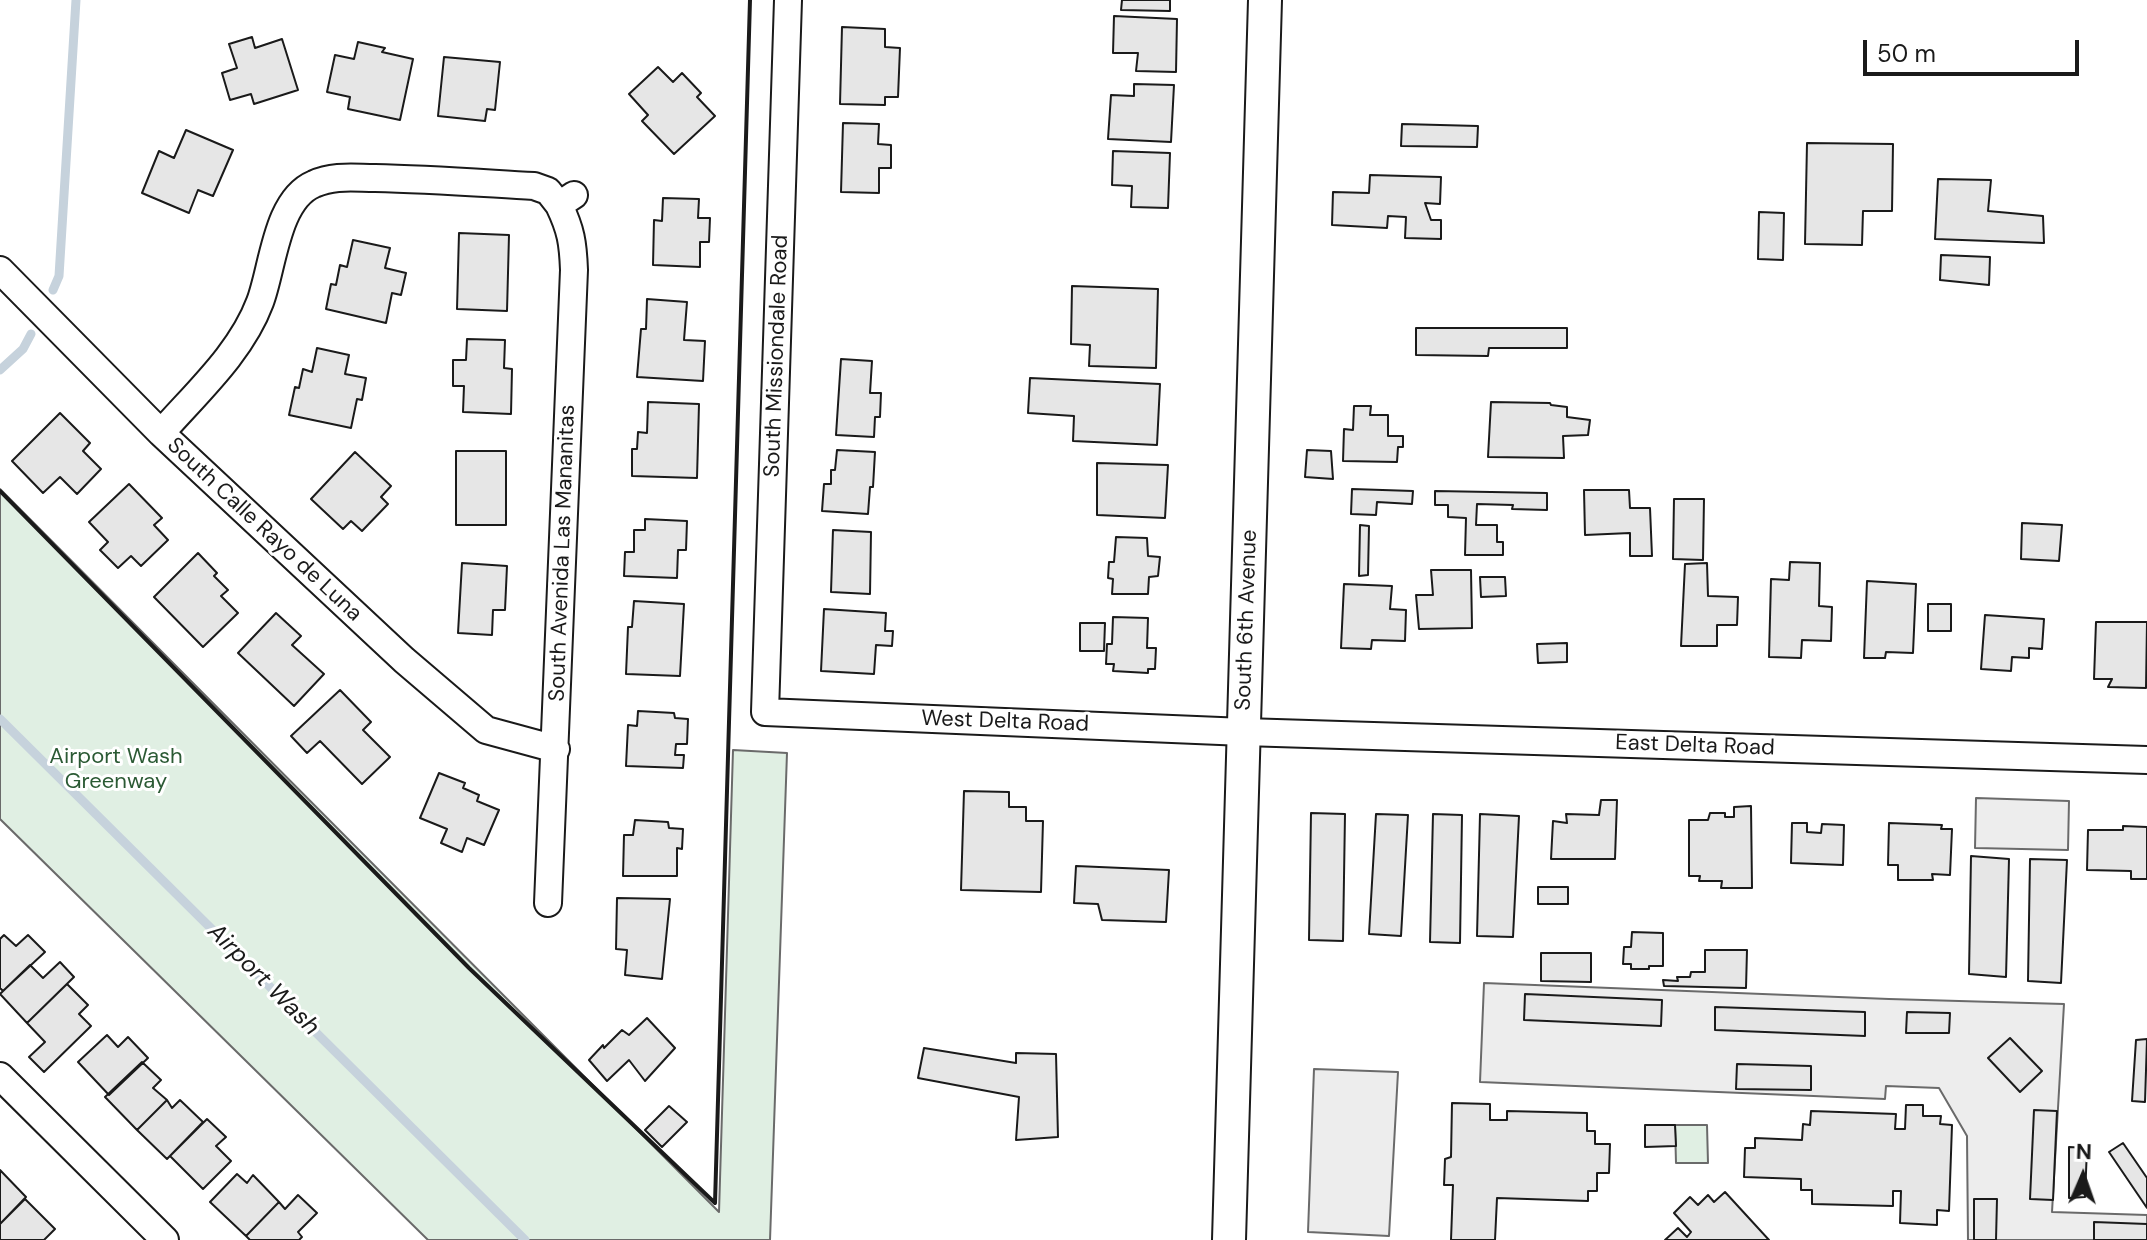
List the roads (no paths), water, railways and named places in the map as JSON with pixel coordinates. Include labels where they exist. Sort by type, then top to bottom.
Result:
[{"type":"street","name":"South Missiondale Road","points":[[765,712],[788,0]]},
{"type":"street","name":"South 6th Avenue","points":[[1229,1240],[1265,0]]},
{"type":"street","name":"South Avenida Las Mananitas","points":[[161,433],[248,331],[261,301],[280,230],[290,205],[308,181],[401,178],[534,186],[567,200],[574,270],[548,903]]},
{"type":"street","name":"South Calle Rayo de Luna","points":[[0,270],[161,433],[404,660],[486,730],[556,749]]},
{"type":"street","name":"West Delta Road","points":[[765,712],[1244,732]]},
{"type":"street","name":"East Delta Road","points":[[1244,732],[2147,760]]},
{"type":"street","points":[[0,1076],[165,1240]]},
{"type":"waterway","points":[[53,290],[59,276],[76,0]]},
{"type":"waterway","points":[[0,370],[23,349],[31,334]]},
{"type":"waterway","name":"Airport Wash","points":[[0,719],[525,1240]]},
{"type":"park label","name":"Airport Wash Greenway","points":[[116,770]]}]
